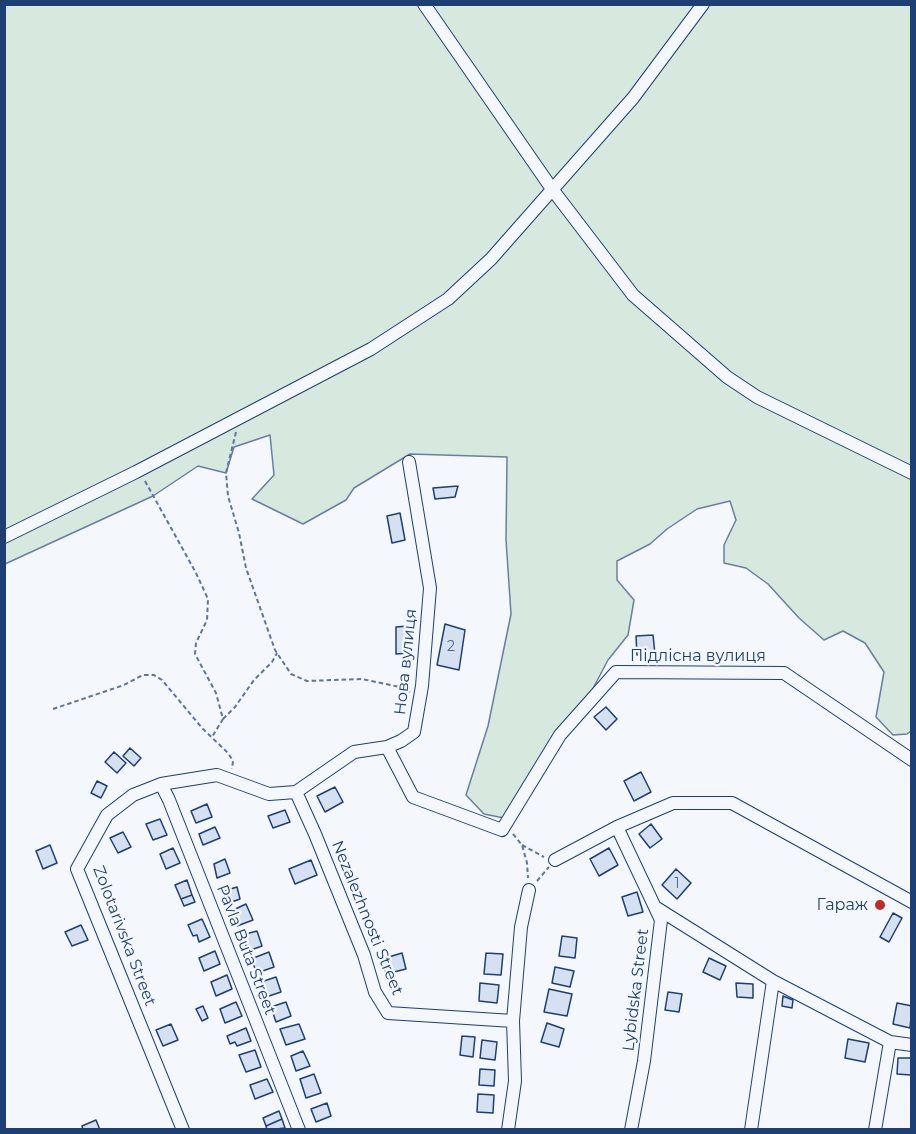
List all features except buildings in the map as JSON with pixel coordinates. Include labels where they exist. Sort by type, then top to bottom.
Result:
[{"type":"street","points":[[424,4],[552,189],[633,295],[727,376],[757,397],[912,473]]},
{"type":"street","points":[[4,537],[139,470],[371,349],[448,299],[491,259],[633,98],[703,4]]},
{"type":"street","name":"Нова вулиця","points":[[296,792],[354,752],[387,747],[414,732],[420,698],[430,588],[410,462]]},
{"type":"street","name":"Підлісна вулиця","points":[[502,830],[560,735],[616,672],[784,673],[912,759]]},
{"type":"street","points":[[387,747],[413,797],[502,830]]},
{"type":"street","points":[[161,784],[217,775],[269,794],[296,792]]},
{"type":"street","name":"Zolotarivska Street","points":[[161,784],[133,795],[107,815],[77,869],[183,1130]]},
{"type":"street","name":"Pavla Buta Street","points":[[161,784],[299,1130]]},
{"type":"street","name":"Nezalezhnosti Street","points":[[296,792],[364,955],[375,992],[388,1013],[513,1021]]},
{"type":"street","points":[[555,860],[617,827],[673,803],[732,803],[912,903]]},
{"type":"street","name":"Lybidska Street","points":[[617,827],[661,920],[644,1061],[631,1130]]},
{"type":"street","points":[[508,1130],[516,1081],[513,1021],[521,927],[529,890]]},
{"type":"street","points":[[655,907],[773,981],[890,1042],[912,1045]]},
{"type":"street","points":[[751,1130],[773,981]]},
{"type":"street","points":[[875,1130],[890,1042]]},
{"type":"path","points":[[240,417],[226,473],[228,496],[246,568],[277,653],[291,674],[307,681],[362,679],[400,687],[420,698]]},
{"type":"path","points":[[139,470],[208,599],[207,620],[196,643],[195,654],[216,693],[224,719]]},
{"type":"path","points":[[212,737],[277,653]]},
{"type":"path","points":[[53,709],[124,685],[143,675],[154,675],[162,680],[202,728],[231,756],[232,770],[225,778]]},
{"type":"path","points":[[502,830],[512,833],[522,845],[532,852],[555,860],[529,890]]},
{"type":"path","points":[[522,845],[527,863],[529,890]]},
{"type":"shaded area","points":[[4,5],[911,5],[911,731],[907,734],[893,735],[876,717],[884,672],[865,643],[843,631],[824,640],[799,618],[768,584],[746,568],[724,563],[724,545],[736,520],[730,501],[697,509],[667,529],[650,544],[617,561],[617,580],[634,600],[628,635],[608,660],[589,696],[514,820],[484,814],[466,795],[488,726],[511,614],[506,540],[507,457],[410,454],[354,488],[346,500],[303,524],[252,499],[274,475],[270,435],[234,447],[226,473],[198,466],[153,496],[5,564]]},
{"type":"place","name":"Гараж","points":[[880,905]]}]
